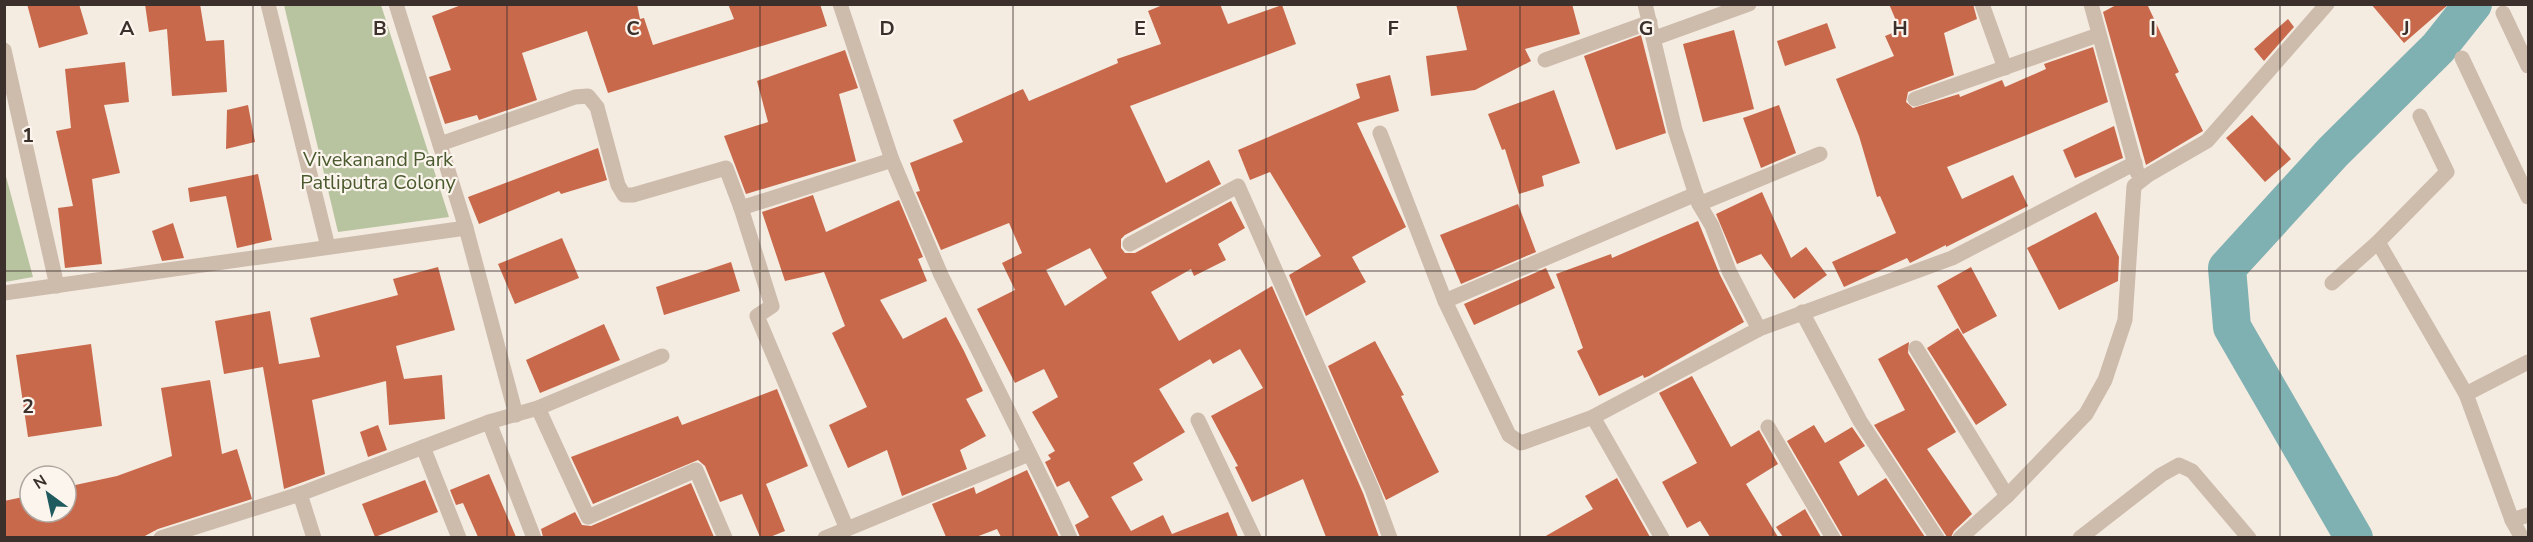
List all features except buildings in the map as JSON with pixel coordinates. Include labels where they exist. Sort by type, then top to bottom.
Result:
[{"type":"street","points":[[268,4],[328,247]]},
{"type":"street","points":[[396,4],[466,228],[516,415]]},
{"type":"street","points":[[840,4],[892,160],[941,275],[1070,537]]},
{"type":"street","points":[[1646,4],[1676,130],[1697,199],[1712,226],[1729,271],[1759,329]]},
{"type":"street","points":[[1655,38],[1749,4]]},
{"type":"street","points":[[1982,4],[2005,68]]},
{"type":"street","points":[[2091,4],[2139,181]]},
{"type":"street","points":[[1960,537],[2007,496],[2086,414],[2105,380],[2125,320],[2134,186],[2207,141],[2327,4]]},
{"type":"street","points":[[2503,13],[2529,66]]},
{"type":"street","points":[[1545,60],[1650,22]]},
{"type":"street","points":[[1915,99],[2098,35]]},
{"type":"street","points":[[4,50],[57,286]]},
{"type":"street","points":[[2462,58],[2529,197]]},
{"type":"street","points":[[440,144],[575,97],[588,96],[597,107],[618,185],[624,195],[633,195],[726,168],[772,306],[757,316],[847,529]]},
{"type":"street","points":[[2332,283],[2378,242],[2447,172],[2420,116]]},
{"type":"street","points":[[1380,133],[1445,301],[1512,439],[1521,443],[1593,417],[1759,329],[1952,258],[2135,163]]},
{"type":"street","points":[[1445,301],[1697,199],[1820,154]]},
{"type":"street","points":[[741,208],[892,160]]},
{"type":"street","points":[[1130,244],[1238,186],[1372,489],[1390,537]]},
{"type":"street","points":[[4,293],[466,228]]},
{"type":"street","points":[[2378,242],[2466,394],[2512,520],[2522,537]]},
{"type":"street","points":[[1802,312],[1860,421],[1937,537]]},
{"type":"street","points":[[1916,348],[2007,496]]},
{"type":"street","points":[[161,537],[300,494],[489,422],[538,408],[662,356]]},
{"type":"street","points":[[2466,394],[2529,362]]},
{"type":"street","points":[[538,408],[588,517],[696,470],[725,537]]},
{"type":"street","points":[[1593,417],[1662,537]]},
{"type":"street","points":[[1198,420],[1254,537]]},
{"type":"street","points":[[489,422],[534,537]]},
{"type":"street","points":[[1768,427],[1833,537]]},
{"type":"street","points":[[423,447],[459,537]]},
{"type":"street","points":[[825,537],[1029,453]]},
{"type":"street","points":[[2080,537],[2161,475],[2179,465],[2192,471],[2250,537]]},
{"type":"street","points":[[300,494],[314,537]]},
{"type":"street","points":[[2512,520],[2529,515]]},
{"type":"green space","name":"Vivekanand Park Patliputra Colony","points":[[284,5],[381,5],[449,217],[338,232]]},
{"type":"green space","points":[[4,169],[33,277],[5,282],[4,282]]},
{"type":"waterway","points":[[2354,538],[2232,327],[2227,268],[2333,152],[2438,48],[2473,4]]}]
